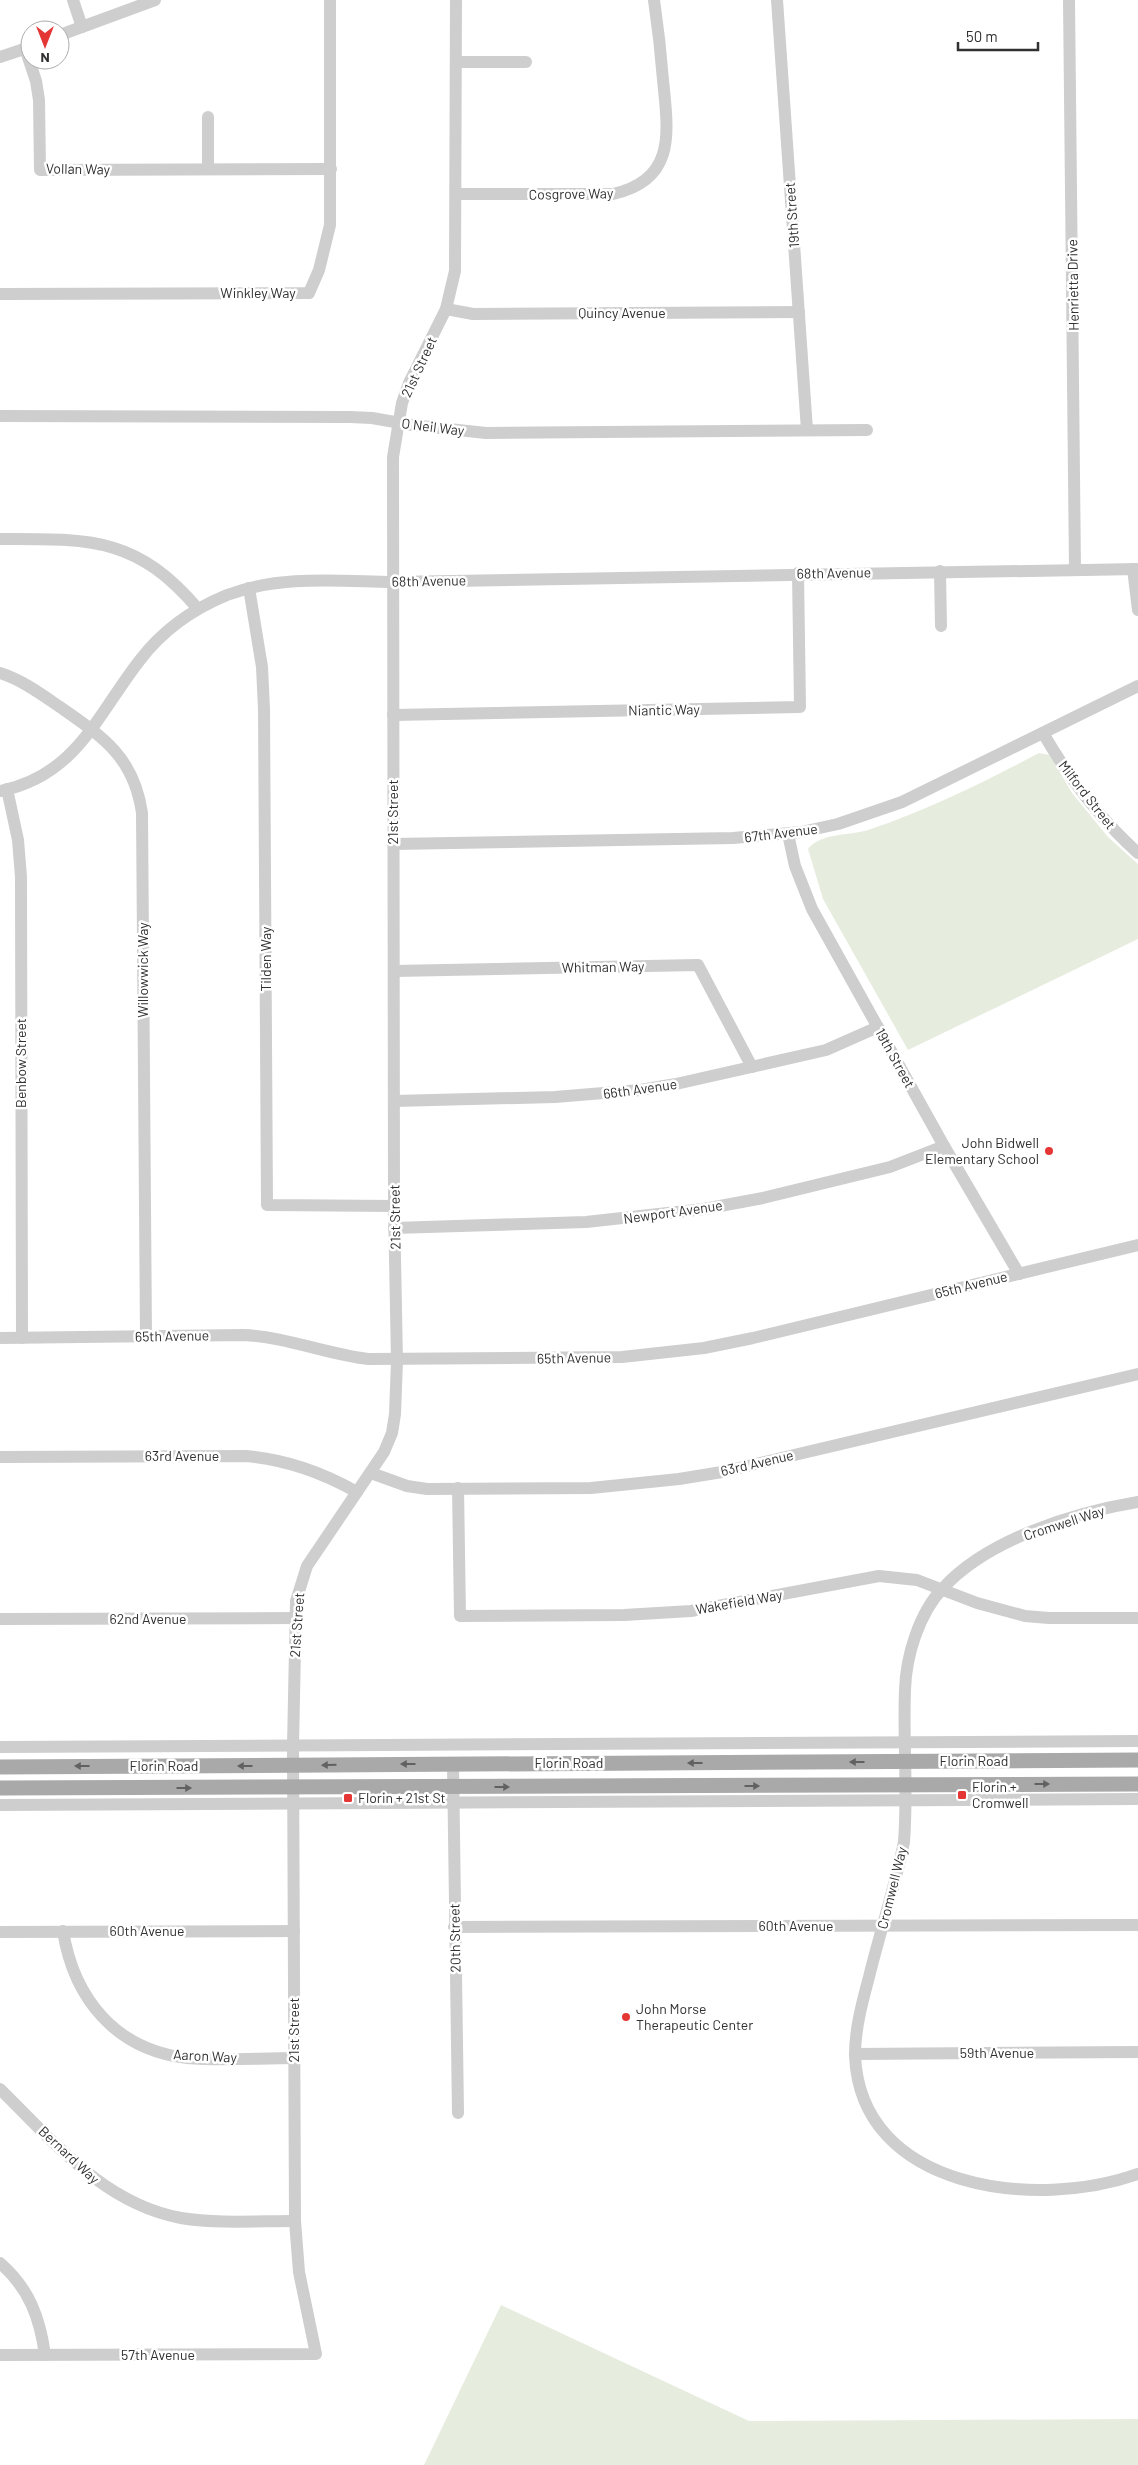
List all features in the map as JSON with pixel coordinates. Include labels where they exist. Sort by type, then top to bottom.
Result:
[{"type":"main road","name":"Florin Road","points":[[0,1767],[1138,1760]]},
{"type":"main road","name":"Florin Road","points":[[0,1788],[293,1787],[453,1795],[906,1792],[1138,1784]]},
{"type":"street","points":[[73,0],[82,27]]},
{"type":"street","points":[[70,31],[155,0]]},
{"type":"street","name":"Winkley Way","points":[[0,294],[309,293],[326,246],[331,203],[330,0]]},
{"type":"street","name":"21st Street","points":[[316,2354],[299,2272],[295,2221],[293,1746],[296,1618],[300,1583],[307,1566],[371,1473],[384,1452],[392,1433],[397,1361],[394,1228],[393,457],[398,422],[409,383],[446,309],[455,271],[456,0]]},
{"type":"street","name":"Cosgrove Way","points":[[456,194],[613,194],[627,191],[649,178],[665,152],[668,130],[654,0]]},
{"type":"street","name":"19th Street","points":[[777,0],[807,430]]},
{"type":"street","name":"Henrietta Drive","points":[[1069,0],[1075,570]]},
{"type":"street","points":[[0,57],[20,51]]},
{"type":"street","points":[[456,62],[526,62]]},
{"type":"street","name":"Vollan Way","points":[[34,70],[39,100],[40,170],[331,169]]},
{"type":"street","points":[[208,117],[208,169]]},
{"type":"street","name":"Quincy Avenue","points":[[446,309],[473,314],[799,312]]},
{"type":"street","name":"O Neil Way","points":[[0,416],[350,417],[372,418],[486,433],[867,430]]},
{"type":"street","points":[[0,539],[86,540],[123,550],[162,571],[198,609]]},
{"type":"street","points":[[1136,569],[1138,610]]},
{"type":"street","name":"68th Avenue","points":[[4,790],[36,779],[70,756],[92,730],[153,645],[186,616],[198,609],[249,588],[296,580],[392,582],[798,573],[1136,569]]},
{"type":"street","points":[[940,571],[941,626]]},
{"type":"street","name":"Niantic Way","points":[[393,715],[800,708],[798,573]]},
{"type":"street","name":"Tilden Way","points":[[249,588],[262,667],[264,709],[267,1204],[394,1206]]},
{"type":"street","name":"Willowwick Way","points":[[0,673],[29,686],[112,746],[124,761],[133,777],[142,813],[146,1337]]},
{"type":"street","name":"67th Avenue","points":[[393,844],[733,838],[788,834],[838,824],[902,802],[1138,686]]},
{"type":"street","name":"Milford Street","points":[[1043,733],[1084,795],[1121,838],[1138,853]]},
{"type":"street","name":"Benbow Street","points":[[4,790],[18,840],[21,877],[22,1338]]},
{"type":"street","name":"19th Street","points":[[788,834],[795,866],[812,909],[944,1146],[1019,1274]]},
{"type":"street","name":"Whitman Way","points":[[394,971],[698,965],[752,1067]]},
{"type":"street","name":"66th Avenue","points":[[394,1101],[591,1095],[676,1084],[826,1050],[878,1027]]},
{"type":"street","name":"Newport Avenue","points":[[394,1228],[586,1222],[704,1209],[763,1198],[890,1167],[944,1146]]},
{"type":"street","name":"65th Avenue","points":[[0,1338],[268,1336],[346,1357],[397,1361],[581,1359],[664,1354],[753,1338],[1138,1245]]},
{"type":"street","name":"63rd Avenue","points":[[371,1473],[407,1486],[427,1489],[591,1488],[679,1479],[722,1472],[1138,1374]]},
{"type":"street","name":"63rd Avenue","points":[[0,1457],[246,1456],[271,1458],[318,1471],[357,1492]]},
{"type":"street","name":"Wakefield Way","points":[[458,1488],[460,1616],[624,1615],[691,1611],[879,1576],[899,1577],[942,1588],[977,1604],[1025,1616],[1049,1618],[1138,1618]]},
{"type":"street","name":"Cromwell Way","points":[[1138,1502],[1092,1512],[1023,1536],[989,1551],[972,1562],[942,1588],[919,1628],[908,1665],[905,1689],[906,1792],[902,1851],[860,2011],[855,2054],[861,2091],[878,2124],[898,2146],[910,2155],[945,2173],[980,2184],[1035,2192],[1090,2188],[1138,2174]]},
{"type":"street","name":"62nd Avenue","points":[[0,1619],[296,1618]]},
{"type":"street","name":"Florin Road","points":[[0,1747],[1138,1742]]},
{"type":"street","name":"20th Street","points":[[453,1764],[458,2113]]},
{"type":"street","name":"Florin Road","points":[[906,1792],[1138,1799]]},
{"type":"street","name":"Florin Road","points":[[0,1805],[293,1804],[453,1795]]},
{"type":"street","name":"60th Avenue","points":[[454,1928],[1138,1925]]},
{"type":"street","name":"Aaron Way","points":[[63,1931],[70,1964],[89,2002],[117,2030],[135,2042],[154,2050],[188,2058],[295,2058]]},
{"type":"street","name":"60th Avenue","points":[[0,1932],[294,1931]]},
{"type":"street","name":"59th Avenue","points":[[855,2054],[1138,2052]]},
{"type":"street","name":"Bernard Way","points":[[0,2089],[102,2185],[141,2206],[180,2218],[295,2221]]},
{"type":"street","points":[[0,2263],[15,2277],[35,2308],[42,2332],[45,2355]]},
{"type":"street","name":"57th Avenue","points":[[0,2355],[316,2354]]},
{"type":"shaded area","points":[[1039,753],[1050,755],[1072,793],[1108,837],[1138,864],[1138,939],[908,1050],[823,899],[808,849],[828,837],[861,832],[912,814],[977,785]]},
{"type":"shaded area","points":[[501,2305],[749,2421],[1138,2419],[1138,2465],[424,2465]]},
{"type":"place","name":"John Bidwell Elementary School","points":[[1049,1151]]},
{"type":"place","name":"Florin + Cromwell","points":[[962,1795]]},
{"type":"place","name":"Florin + 21st St","points":[[348,1798]]},
{"type":"place","name":"John Morse Therapeutic Center","points":[[626,2017]]}]
